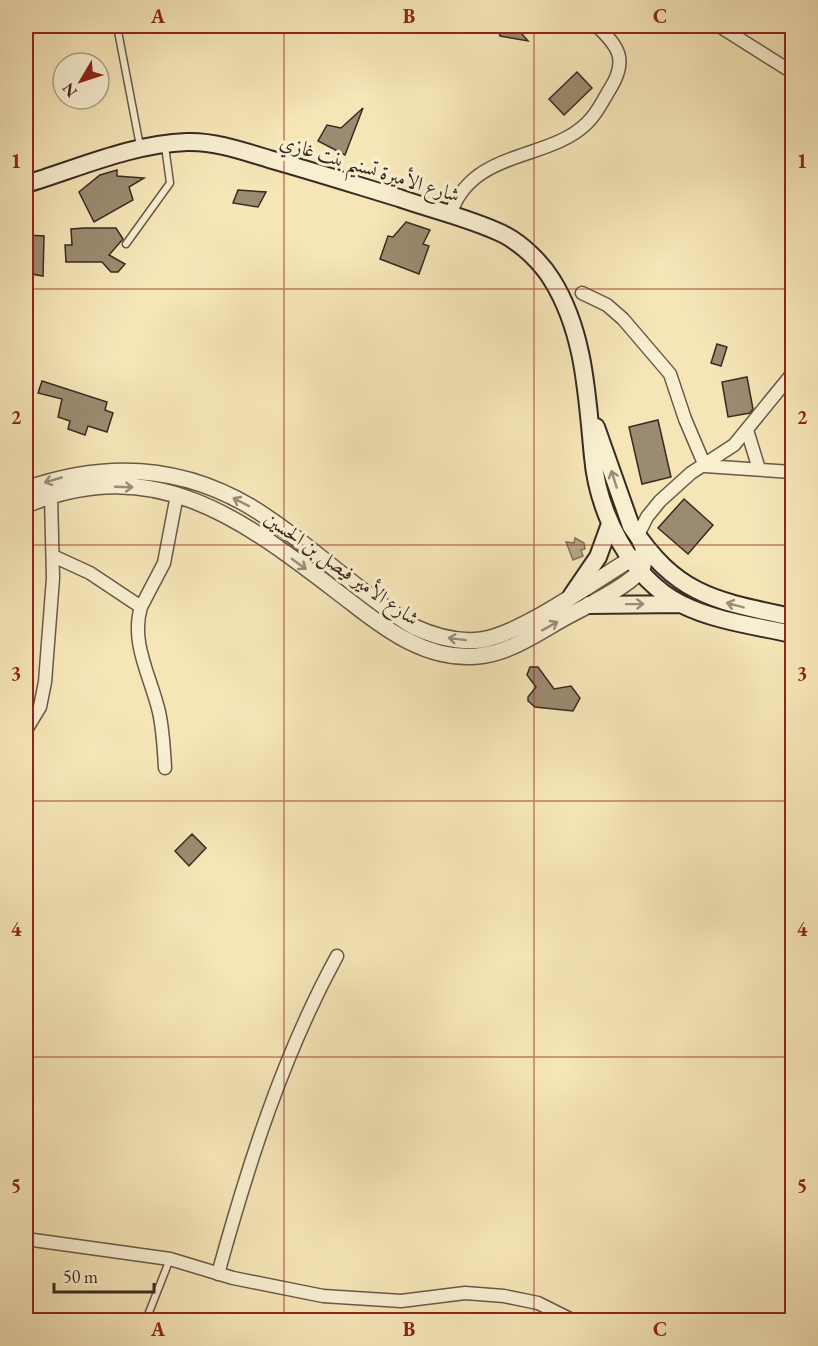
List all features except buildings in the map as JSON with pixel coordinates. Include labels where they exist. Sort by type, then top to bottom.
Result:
[{"type":"main road","name":"شارع الأميرة تسنيم بنت غازي","points":[[26,183],[140,147],[164,143],[201,143],[250,153],[470,220],[511,240],[532,257],[553,281],[578,342],[590,411],[593,460],[610,524],[681,604],[711,615],[792,634]]},
{"type":"main road","name":"شارع الأميرة تسنيم بنت غازي","points":[[590,411],[624,509],[637,537],[644,562],[700,594],[792,618]]},
{"type":"main road","points":[[572,595],[598,557],[610,524]]},
{"type":"main road","points":[[589,605],[681,604]]},
{"type":"street","points":[[450,215],[455,199],[480,174],[570,135],[593,117],[618,76],[621,57],[610,39],[597,26]]},
{"type":"street","points":[[719,26],[792,72]]},
{"type":"street","points":[[582,293],[607,304],[623,319],[670,374],[685,419],[705,466]]},
{"type":"street","points":[[637,537],[647,517],[660,501],[675,486],[734,445],[792,374]]},
{"type":"street","points":[[747,430],[759,469]]},
{"type":"street","points":[[705,466],[792,472]]},
{"type":"street","name":"شارع الأمير فيصل بن الحسين","points":[[26,489],[66,477],[110,470],[149,472],[188,480],[250,507],[397,616],[426,632],[452,639],[482,640],[494,637],[529,621],[572,595],[644,562]]},
{"type":"street","name":"شارع الأمير فيصل بن الحسين","points":[[26,505],[81,489],[109,487],[131,487],[177,495],[206,504],[244,524],[370,617],[433,653],[464,657],[494,653],[512,647],[589,605],[644,562]]},
{"type":"street","points":[[165,768],[159,713],[138,641],[138,618],[141,606],[164,562],[177,495]]},
{"type":"street","points":[[26,730],[40,707],[45,682],[53,556],[51,496]]},
{"type":"street","points":[[53,556],[90,573],[141,606]]},
{"type":"street","points":[[218,1274],[241,1191],[285,1068],[312,1003],[337,956]]},
{"type":"street","points":[[26,1239],[170,1259],[218,1274],[323,1296],[372,1301],[401,1301],[465,1293],[504,1296],[538,1304],[572,1320]]},
{"type":"lane","points":[[117,26],[140,147]]},
{"type":"lane","points":[[126,243],[170,183],[164,143]]},
{"type":"lane","points":[[146,1320],[170,1259]]},
{"type":"shaded area","points":[[575,538],[584,543],[585,549],[581,550],[583,556],[573,560],[566,542],[574,543]]}]
